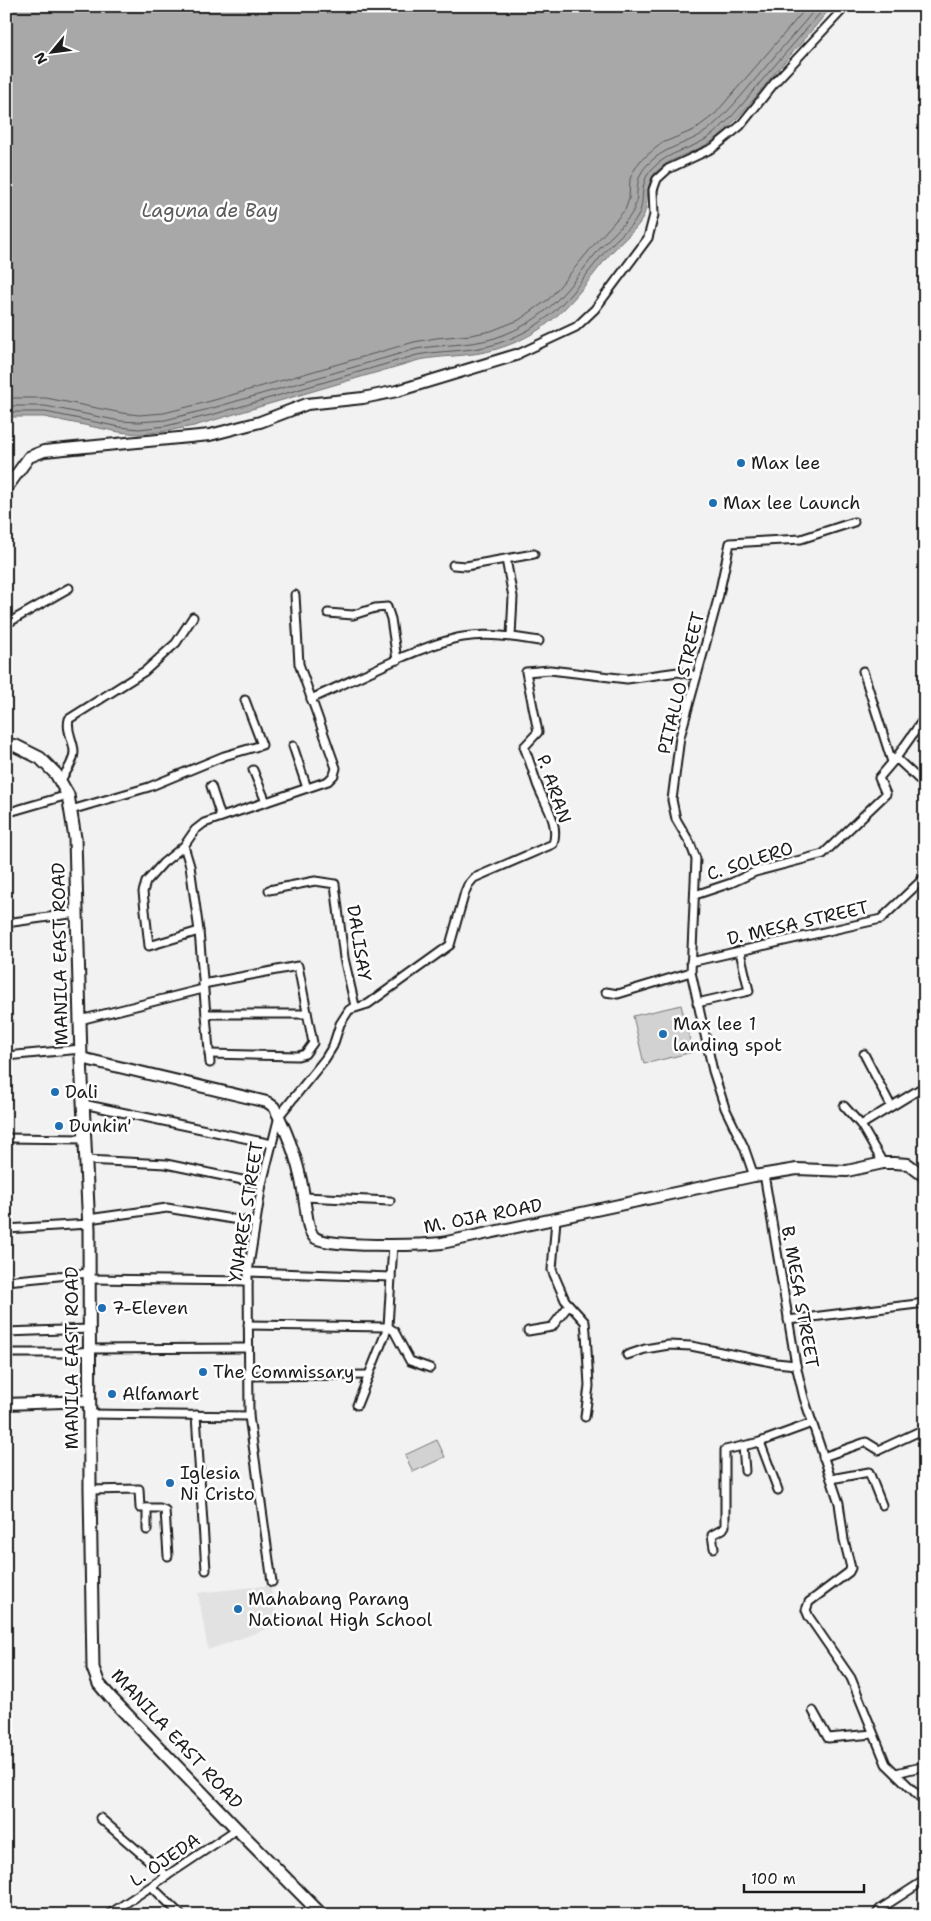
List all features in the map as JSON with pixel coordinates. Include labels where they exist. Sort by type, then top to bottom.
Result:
[{"type":"main road","name":"MANILA EAST ROAD","points":[[6,744],[16,746],[40,758],[56,774],[68,795],[75,838],[81,1054],[89,1222],[93,1668],[99,1684],[322,1915]]},
{"type":"street","points":[[6,490],[29,457],[44,451],[210,435],[260,422],[307,404],[363,398],[397,391],[516,354],[576,327],[595,309],[648,238],[654,215],[653,190],[657,179],[668,169],[713,148],[740,126],[776,81],[846,6]]},
{"type":"street","name":"PITALLO STREET","points":[[759,1175],[725,1108],[716,1080],[691,972],[696,859],[690,843],[676,819],[672,800],[680,737],[718,600],[730,543],[801,539],[854,522]]},
{"type":"street","points":[[453,565],[466,566],[534,554]]},
{"type":"street","points":[[506,558],[513,597],[511,636]]},
{"type":"street","points":[[6,624],[68,588]]},
{"type":"street","points":[[199,930],[149,946],[143,892],[146,882],[163,863],[184,846],[194,830],[204,823],[308,788],[334,776],[336,768],[299,664],[295,595]]},
{"type":"street","points":[[328,613],[353,615],[375,608],[387,607],[391,619],[397,660]]},
{"type":"street","points":[[60,781],[69,768],[74,752],[67,727],[69,719],[145,671],[176,643],[193,617]]},
{"type":"street","points":[[310,698],[426,648],[461,637],[480,635],[511,636],[539,641]]},
{"type":"street","name":"P. ARAN","points":[[352,1008],[368,1004],[450,945],[465,892],[474,878],[553,844],[555,839],[552,816],[538,786],[524,747],[538,732],[526,672],[550,670],[626,679],[678,672],[696,676]]},
{"type":"street","points":[[863,671],[894,760],[925,785]]},
{"type":"street","points":[[70,810],[142,789],[224,756],[262,745],[245,700]]},
{"type":"street","points":[[894,760],[925,717]]},
{"type":"street","points":[[293,746],[308,788]]},
{"type":"street","name":"C. SOLERO","points":[[695,896],[731,884],[754,872],[823,854],[886,794],[879,778],[894,760]]},
{"type":"street","points":[[253,770],[266,802]]},
{"type":"street","points":[[211,786],[221,817]]},
{"type":"street","points":[[6,813],[68,795]]},
{"type":"street","points":[[184,846],[190,866],[199,930],[210,1063]]},
{"type":"street","name":"D. MESA STREET","points":[[691,962],[881,919],[925,877]]},
{"type":"street","name":"DALISAY","points":[[269,890],[315,881],[335,884],[352,1008]]},
{"type":"street","points":[[6,923],[77,913]]},
{"type":"street","points":[[697,1003],[749,991],[740,952]]},
{"type":"street","points":[[80,1020],[203,986],[298,966],[313,1043],[306,1054],[298,1056],[209,1054]]},
{"type":"street","points":[[606,992],[618,994],[691,972]]},
{"type":"street","points":[[279,1116],[325,1059],[333,1046],[340,1024],[352,1008]]},
{"type":"street","points":[[206,1014],[307,1014]]},
{"type":"street","points":[[6,1056],[81,1054]]},
{"type":"street","name":"M. OJA ROAD","points":[[81,1054],[267,1102],[274,1107],[300,1175],[308,1221],[314,1237],[328,1243],[413,1245],[442,1243],[759,1175],[797,1169],[847,1171],[883,1163],[908,1164],[925,1176]]},
{"type":"street","points":[[864,1054],[891,1106]]},
{"type":"street","points":[[861,1125],[925,1086]]},
{"type":"street","points":[[83,1104],[272,1144]]},
{"type":"street","points":[[844,1106],[861,1125],[883,1163]]},
{"type":"street","name":"YNARES STREET","points":[[272,1582],[249,1416],[248,1272],[262,1184],[279,1116]]},
{"type":"street","points":[[6,1138],[85,1139]]},
{"type":"street","points":[[86,1160],[166,1164],[262,1184]]},
{"type":"street","name":"B. MESA STREET","points":[[759,1175],[796,1365],[812,1423],[839,1503],[844,1540],[851,1568],[849,1572],[809,1602],[806,1610],[851,1678],[873,1734]]},
{"type":"street","points":[[304,1197],[390,1201]]},
{"type":"street","points":[[6,1229],[89,1222],[168,1208],[256,1223]]},
{"type":"street","points":[[556,1219],[552,1270],[569,1305],[582,1317],[586,1332],[589,1386],[586,1417]]},
{"type":"street","points":[[357,1405],[388,1327],[393,1244]]},
{"type":"street","points":[[248,1272],[391,1277]]},
{"type":"street","points":[[6,1281],[89,1276],[248,1281]]},
{"type":"street","points":[[788,1320],[925,1303]]},
{"type":"street","points":[[528,1331],[552,1327],[569,1305]]},
{"type":"street","points":[[248,1325],[388,1327],[394,1331],[410,1361],[430,1368]]},
{"type":"street","points":[[6,1332],[90,1328]]},
{"type":"street","points":[[627,1355],[645,1349],[669,1345],[691,1346],[776,1363],[796,1365]]},
{"type":"street","points":[[6,1353],[248,1348]]},
{"type":"street","points":[[248,1376],[369,1375]]},
{"type":"street","points":[[6,1404],[90,1401]]},
{"type":"street","points":[[90,1414],[249,1416]]},
{"type":"street","points":[[196,1415],[206,1570]]},
{"type":"street","points":[[714,1548],[712,1535],[725,1526],[725,1450],[760,1442],[812,1423]]},
{"type":"street","points":[[823,1457],[866,1442],[879,1450],[920,1431]]},
{"type":"street","points":[[760,1442],[778,1490]]},
{"type":"street","points":[[742,1446],[745,1471]]},
{"type":"street","points":[[831,1479],[869,1472],[882,1505]]},
{"type":"street","points":[[90,1490],[139,1489],[148,1530]]},
{"type":"street","points":[[144,1508],[160,1508],[165,1510],[168,1556]]},
{"type":"street","points":[[813,1711],[828,1738],[873,1734],[886,1764],[925,1802]]},
{"type":"street","points":[[896,1773],[925,1766]]},
{"type":"street","points":[[100,1818],[168,1876]]},
{"type":"street","name":"L. OJEDA","points":[[108,1915],[237,1829]]},
{"type":"street","points":[[876,1915],[880,1909],[925,1880]]},
{"type":"street","points":[[152,1887],[181,1915]]},
{"type":"shaded area","name":"Max lee 1 landing spot","points":[[681,1005],[693,1052],[644,1064],[633,1016]]},
{"type":"shaded area","points":[[437,1440],[445,1457],[413,1472],[405,1455]]},
{"type":"shaded area","name":"Mahabang Parang National High School","points":[[270,1585],[278,1625],[208,1650],[198,1593]]},
{"type":"water","name":"Laguna de Bay","points":[[6,6],[832,6],[726,130],[703,147],[670,161],[656,172],[648,189],[644,215],[638,225],[610,254],[574,299],[549,323],[534,333],[517,342],[487,352],[419,360],[194,426],[139,434],[119,432],[44,417],[6,417]]},
{"type":"place","name":"Max lee","points":[[741,463]]},
{"type":"place","name":"Max lee Launch","points":[[713,503]]},
{"type":"place","name":"Max lee 1 landing spot","points":[[663,1034]]},
{"type":"place","name":"Dali","points":[[55,1092]]},
{"type":"place","name":"Dunkin'","points":[[59,1126]]},
{"type":"place","name":"7-Eleven","points":[[102,1308]]},
{"type":"place","name":"The Commissary","points":[[203,1372]]},
{"type":"place","name":"Alfamart","points":[[112,1394]]},
{"type":"place","name":"Iglesia Ni Cristo","points":[[170,1483]]},
{"type":"place","name":"Mahabang Parang National High School","points":[[238,1609]]}]
